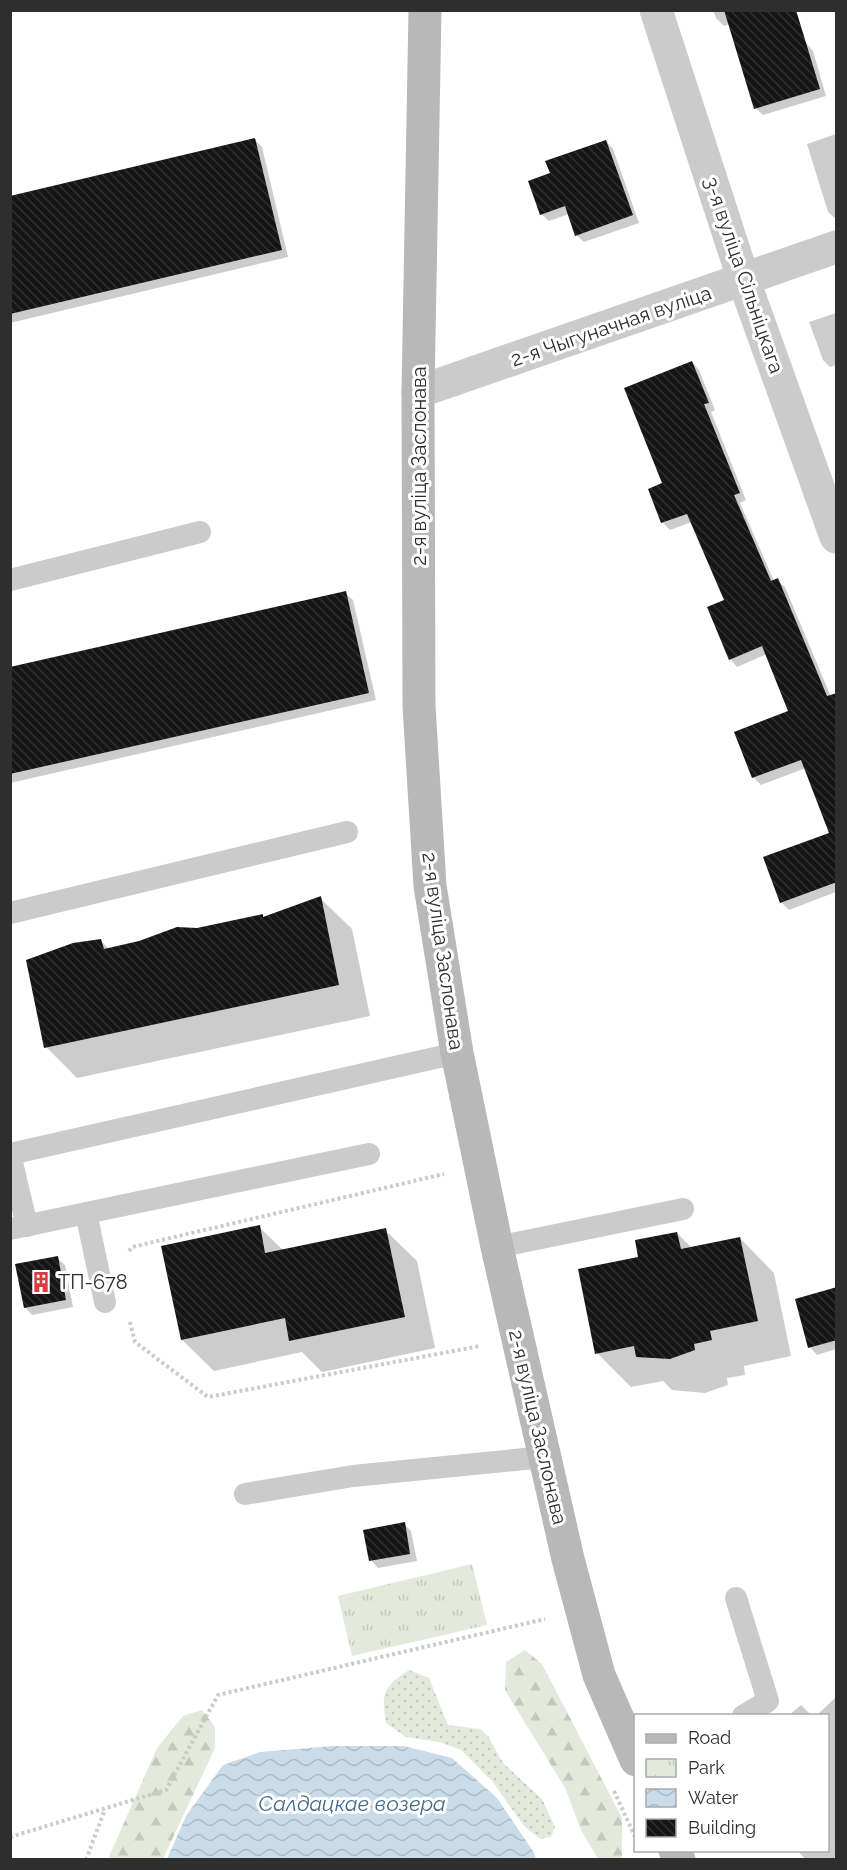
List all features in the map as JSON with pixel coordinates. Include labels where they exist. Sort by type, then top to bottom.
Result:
[{"type":"main road","name":"2-я вуліца Заслонава","points":[[425,10],[418,392],[419,706],[430,886],[457,1053],[497,1246],[568,1559],[599,1675],[634,1755]]},
{"type":"street","name":"3-я вуліца Сільніцкага","points":[[656,10],[744,280],[837,537]]},
{"type":"street","name":"2-я Чыгуначная вуліца","points":[[418,392],[837,247]]},
{"type":"lane","points":[[10,580],[200,532]]},
{"type":"lane","points":[[10,913],[347,831]]},
{"type":"lane","points":[[369,1154],[19,1227],[10,1154],[457,1053]]},
{"type":"lane","points":[[497,1246],[683,1209]]},
{"type":"lane","points":[[86,1213],[105,1302]]},
{"type":"lane","points":[[245,1494],[354,1476],[545,1457]]},
{"type":"lane","points":[[736,1598],[768,1701],[746,1714]]},
{"type":"path","points":[[127,1254],[132,1247],[445,1174]]},
{"type":"path","points":[[130,1321],[135,1342],[208,1397],[490,1344]]},
{"type":"path","points":[[10,1837],[166,1790],[218,1695],[554,1617]]},
{"type":"path","points":[[87,1860],[105,1808]]},
{"type":"green space","points":[[472,1564],[487,1625],[352,1656],[338,1596]]},
{"type":"green space","points":[[525,1650],[542,1664],[622,1818],[622,1859],[598,1859],[581,1830],[565,1788],[505,1690],[506,1662]]},
{"type":"green space","points":[[409,1670],[429,1678],[448,1725],[480,1729],[488,1736],[503,1763],[542,1799],[555,1827],[551,1837],[540,1839],[524,1826],[492,1781],[461,1750],[439,1742],[406,1737],[386,1723],[384,1698],[386,1692],[394,1681]]},
{"type":"green space","points":[[202,1710],[215,1727],[215,1748],[163,1859],[108,1859],[157,1748],[183,1716]]},
{"type":"water","name":"Салдацкае возера","points":[[333,1746],[404,1746],[452,1758],[497,1798],[536,1859],[167,1859],[186,1816],[223,1765],[260,1752]]},
{"type":"building","points":[[724,10],[796,10],[820,89],[754,109]]},
{"type":"building","points":[[255,138],[282,250],[10,314],[10,196]]},
{"type":"building","points":[[606,140],[633,215],[575,236],[565,206],[540,215],[528,181],[550,173],[545,161]]},
{"type":"building","points":[[692,361],[709,403],[704,404],[740,493],[734,495],[771,581],[778,578],[827,696],[837,693],[837,882],[780,903],[763,857],[829,833],[801,760],[752,778],[734,732],[788,711],[762,646],[729,660],[707,607],[724,600],[687,514],[661,523],[648,489],[662,483],[624,388]]},
{"type":"building","points":[[346,591],[369,693],[10,774],[10,667]]},
{"type":"building","points":[[321,896],[339,985],[44,1048],[26,960],[73,943],[101,939],[104,949],[139,941],[177,927],[197,928],[263,914],[263,917]]},
{"type":"building","points":[[260,1225],[265,1253],[386,1228],[405,1317],[289,1341],[285,1318],[181,1340],[161,1246]]},
{"type":"building","points":[[677,1232],[681,1249],[740,1237],[758,1321],[710,1331],[712,1340],[694,1344],[695,1350],[670,1359],[636,1357],[634,1346],[595,1354],[578,1269],[638,1257],[635,1240]]},
{"type":"building","name":"ТП-678","points":[[58,1256],[66,1300],[24,1308],[15,1264]]},
{"type":"building","points":[[837,1287],[837,1340],[808,1348],[795,1299]]},
{"type":"building","points":[[405,1522],[410,1554],[369,1561],[363,1530]]},
{"type":"place","name":"ТП-678","points":[[41,1282]]}]
